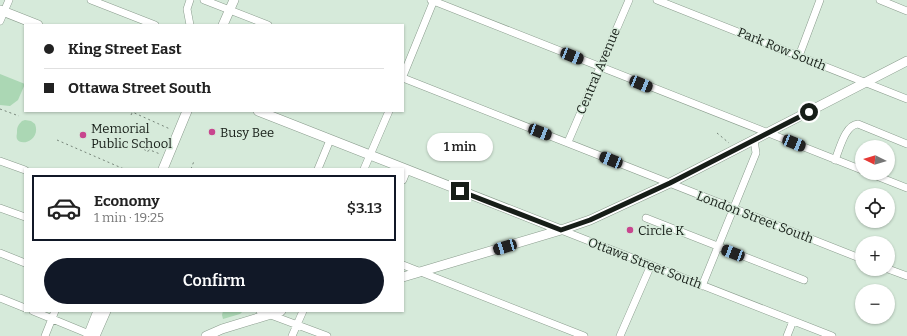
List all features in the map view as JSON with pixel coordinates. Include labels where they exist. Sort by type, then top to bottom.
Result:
[{"type":"main road","points":[[223,24],[234,0]]},
{"type":"main road","points":[[2,11],[35,24]]},
{"type":"main road","points":[[404,277],[590,220],[670,183],[907,61]]},
{"type":"main road","points":[[163,168],[187,112]]},
{"type":"main road","name":"Ottawa Street South","points":[[260,112],[402,168]]},
{"type":"main road","name":"Ottawa Street South","points":[[404,169],[561,230]]},
{"type":"main road","points":[[93,335],[98,312]]},
{"type":"main road","points":[[93,335],[105,312]]},
{"type":"main road","points":[[206,336],[265,313]]},
{"type":"street","points":[[0,21],[2,11],[9,0]]},
{"type":"street","points":[[91,0],[152,24]]},
{"type":"street","points":[[190,0],[187,9],[190,24]]},
{"type":"street","points":[[204,0],[265,24]]},
{"type":"street","points":[[404,74],[433,0],[855,167]]},
{"type":"street","name":"Central Avenue","points":[[568,142],[629,0]]},
{"type":"street","name":"Park Row South","points":[[657,0],[907,99]]},
{"type":"street","points":[[799,56],[820,0]]},
{"type":"street","points":[[880,0],[907,11]]},
{"type":"street","name":"London Street South","points":[[404,77],[855,256]]},
{"type":"street","points":[[364,168],[389,112]]},
{"type":"street","points":[[835,160],[848,129],[854,124],[858,124],[907,144]]},
{"type":"street","points":[[318,168],[330,140]]},
{"type":"street","points":[[702,286],[756,153],[754,140]]},
{"type":"street","points":[[0,161],[24,170]]},
{"type":"street","points":[[404,178],[407,170]]},
{"type":"street","points":[[887,180],[907,188]]},
{"type":"street","points":[[0,208],[24,217]]},
{"type":"street","points":[[646,218],[804,280]]},
{"type":"street","name":"Ottawa Street South","points":[[561,230],[832,336]]},
{"type":"street","points":[[0,254],[24,263]]},
{"type":"street","points":[[404,265],[584,336]]},
{"type":"street","points":[[620,336],[651,265]]},
{"type":"street","points":[[895,272],[907,276]]},
{"type":"street","points":[[0,298],[24,308]]},
{"type":"street","points":[[34,312],[93,335]]},
{"type":"street","points":[[45,336],[55,312]]},
{"type":"street","points":[[292,336],[303,312]]},
{"type":"street","points":[[265,313],[327,336]]},
{"type":"street","points":[[786,336],[793,321]]},
{"type":"path","points":[[0,109],[19,116]]},
{"type":"path","points":[[131,115],[132,112],[178,132]]},
{"type":"path","points":[[717,133],[735,150]]},
{"type":"path","points":[[57,140],[122,168]]},
{"type":"path","points":[[134,143],[144,148],[146,152],[150,150]]},
{"type":"path","points":[[144,148],[148,146],[150,150],[168,157]]},
{"type":"path","points":[[191,168],[194,161]]},
{"type":"green space","points":[[0,74],[24,84],[18,100],[10,106],[0,105]]},
{"type":"green space","points":[[25,120],[31,121],[35,124],[36,130],[33,138],[26,142],[22,142],[17,139],[17,129],[21,122]]},
{"type":"green space","points":[[223,312],[242,312],[223,319]]},
{"type":"place","name":"Busy Bee","points":[[212,132]]},
{"type":"place","name":"Memorial Public School","points":[[83,135]]},
{"type":"place","name":"Circle K","points":[[630,230]]},
{"type":"route","points":[[460,191],[561,230],[590,220],[670,183],[809,112]]}]
